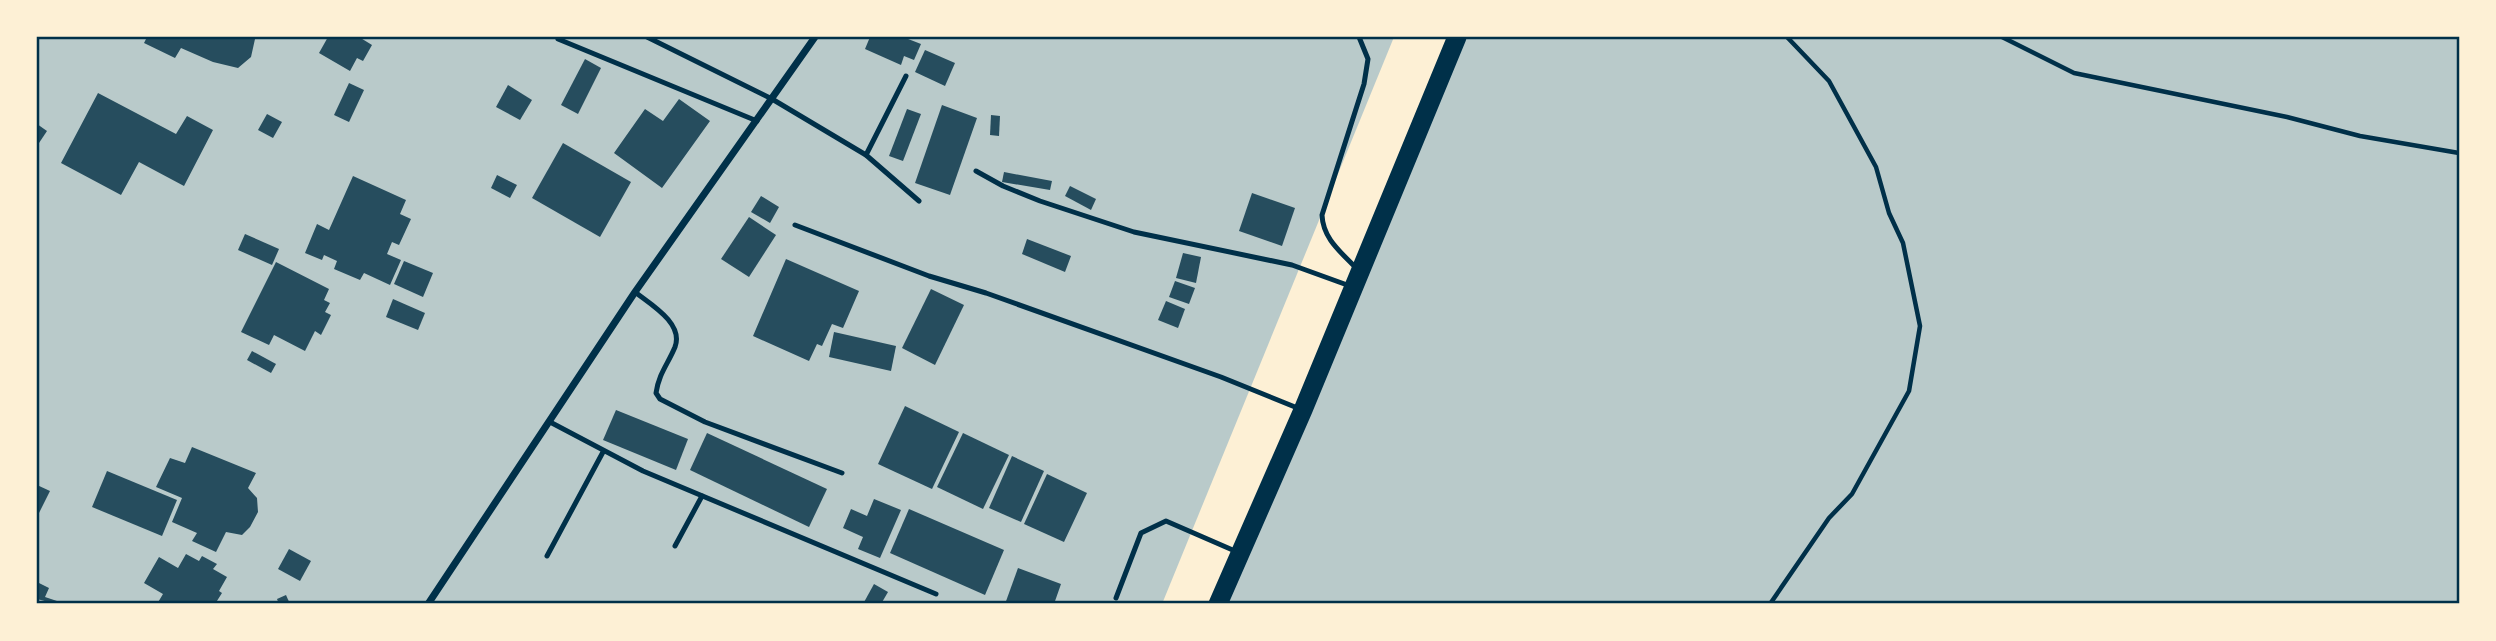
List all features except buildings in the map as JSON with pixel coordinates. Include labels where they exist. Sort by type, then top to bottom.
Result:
[{"type":"highway","points":[[1218,604],[1303,410],[1457,37]]},
{"type":"street","points":[[428,604],[635,292],[815,37]]},
{"type":"lane","points":[[647,37],[772,99],[866,155],[919,201]]},
{"type":"lane","points":[[1356,279],[1322,229],[1322,215],[1364,84],[1368,59],[1359,37]]},
{"type":"lane","points":[[558,39],[757,121]]},
{"type":"lane","points":[[866,155],[905,76]]},
{"type":"lane","points":[[976,171],[1003,186],[1040,201],[1134,232],[1356,279]]},
{"type":"lane","points":[[795,225],[929,276],[986,293],[1221,377],[1303,410]]},
{"type":"lane","points":[[635,292],[670,322],[676,334],[673,350],[660,373],[656,393],[660,399],[705,422],[842,473]]},
{"type":"lane","points":[[550,422],[603,452],[936,594]]},
{"type":"lane","points":[[547,556],[603,452]]},
{"type":"lane","points":[[676,546],[702,496]]},
{"type":"lane","points":[[1116,598],[1141,533],[1166,521],[1241,553]]},
{"type":"path","points":[[1770,604],[1829,518],[1852,494],[1909,391],[1920,326],[1903,243],[1889,213],[1876,167],[1829,81],[1787,37]]},
{"type":"path","points":[[2002,37],[2074,73],[2287,117],[2360,136],[2459,153]]},
{"type":"shaded area","points":[[37,37],[1394,37],[1162,604],[37,604]]},
{"type":"shaded area","points":[[1466,37],[2459,37],[2459,604],[1226,604]]}]
